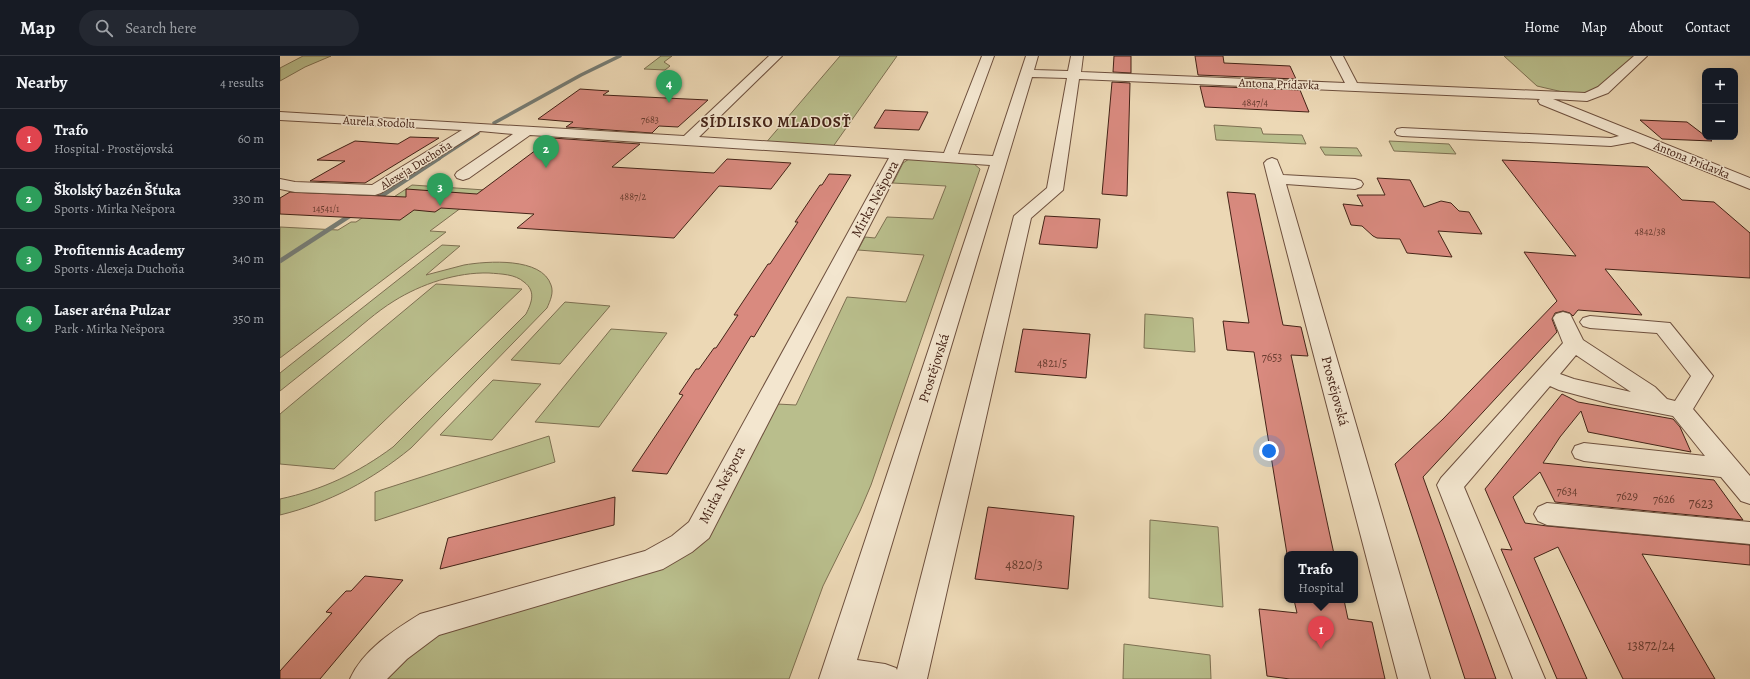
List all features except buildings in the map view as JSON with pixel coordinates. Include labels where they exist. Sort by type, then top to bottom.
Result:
[{"type":"street","points":[[687,141],[776,56]]},
{"type":"street","points":[[949,158],[988,56]]},
{"type":"street","points":[[911,679],[1023,216],[1055,190],[1077,56]]},
{"type":"street","points":[[1337,56],[1353,87]]},
{"type":"street","name":"Antona Prídavka","points":[[1029,64],[1074,75],[1587,97],[1603,90],[1641,56]]},
{"type":"street","name":"Prostějovská","points":[[836,676],[1000,161],[1029,64]]},
{"type":"street","name":"Antona Prídavka","points":[[1531,95],[1750,184]]},
{"type":"street","points":[[1578,114],[1587,97]]},
{"type":"street","name":"Aurela Stodolu","points":[[280,116],[477,127]]},
{"type":"street","points":[[574,134],[591,121]]},
{"type":"street","name":"Mirka Nešpora","points":[[477,127],[1000,161]]},
{"type":"street","name":"Alexeja Duchoňa","points":[[280,184],[295,187],[375,190],[477,127]]},
{"type":"street","points":[[463,175],[526,131]]},
{"type":"street","points":[[1402,132],[1611,142],[1634,137]]},
{"type":"street","name":"Mirka Nešpora","points":[[366,679],[390,652],[414,634],[431,624],[653,562],[682,544],[699,530],[899,154]]},
{"type":"street","name":"Prostějovská","points":[[1355,184],[1274,171],[1414,679]]},
{"type":"street","points":[[1563,318],[1574,344],[1670,407],[1728,468],[1750,494]]},
{"type":"street","points":[[1590,322],[1664,328],[1702,376],[1670,407]]},
{"type":"street","points":[[1529,679],[1450,485],[1574,344]]},
{"type":"street","points":[[1546,376],[1567,385],[1670,407]]},
{"type":"street","points":[[1584,452],[1728,468]]},
{"type":"street","points":[[1547,514],[1750,533]]},
{"type":"street","points":[[836,676],[885,679]]},
{"type":"green space","points":[[303,56],[331,56],[305,67],[280,81],[280,68]]},
{"type":"green space","points":[[661,56],[672,56],[664,62],[670,66],[665,70],[644,69]]},
{"type":"green space","points":[[840,56],[897,56],[832,148],[764,145]]},
{"type":"green space","points":[[1504,56],[1644,56],[1593,99],[1537,86]]},
{"type":"green space","points":[[1214,125],[1261,128],[1263,134],[1302,135],[1306,144],[1216,140]]},
{"type":"green space","points":[[1389,141],[1449,144],[1456,154],[1394,151]]},
{"type":"green space","points":[[1320,147],[1357,148],[1362,156],[1325,155]]},
{"type":"green space","points":[[909,159],[973,163],[980,169],[871,485],[860,511],[823,586],[789,679],[384,679],[428,621],[677,547],[777,404],[796,405],[847,297],[906,302],[924,255],[858,250],[865,237],[875,238],[887,217],[933,219],[946,186],[893,183],[903,163]]},
{"type":"green space","points":[[412,185],[485,190],[430,231],[446,232],[280,358],[280,227],[338,230],[351,222],[356,222]]},
{"type":"green space","points":[[442,245],[460,246],[426,275],[464,265],[486,262],[526,265],[546,276],[551,285],[552,294],[547,308],[411,448],[396,460],[365,480],[333,497],[280,515],[280,499],[310,491],[353,473],[393,447],[526,314],[532,297],[530,289],[528,285],[516,277],[503,274],[477,273],[452,277],[427,284],[387,305],[280,391],[280,373]]},
{"type":"green space","points":[[436,284],[522,289],[334,469],[280,464],[280,414]]},
{"type":"green space","points":[[565,302],[610,306],[560,364],[511,360]]},
{"type":"green space","points":[[1145,314],[1193,318],[1195,352],[1144,348]]},
{"type":"green space","points":[[611,329],[667,333],[599,427],[535,422]]},
{"type":"green space","points":[[493,380],[541,384],[492,440],[440,435]]},
{"type":"green space","points":[[549,436],[555,462],[375,521],[375,492]]},
{"type":"green space","points":[[1150,520],[1218,527],[1223,607],[1149,598]]},
{"type":"green space","points":[[1124,644],[1210,655],[1211,679],[1123,679]]},
{"type":"waterway","points":[[494,123],[581,75],[620,56]]},
{"type":"waterway","points":[[438,159],[478,133]]},
{"type":"waterway","points":[[375,200],[439,158]]},
{"type":"waterway","points":[[280,261],[354,213]]},
{"type":"place","name":"Laser aréna Pulzar","points":[[669,103]]},
{"type":"place","name":"Školský bazén Šťuka","points":[[546,168]]},
{"type":"place","name":"Profitennis Academy","points":[[440,206]]},
{"type":"place","name":"Trafo","points":[[1321,649]]},
{"type":"district","name":"SÍDLISKO MLADOSŤ","points":[[776,122]]}]
